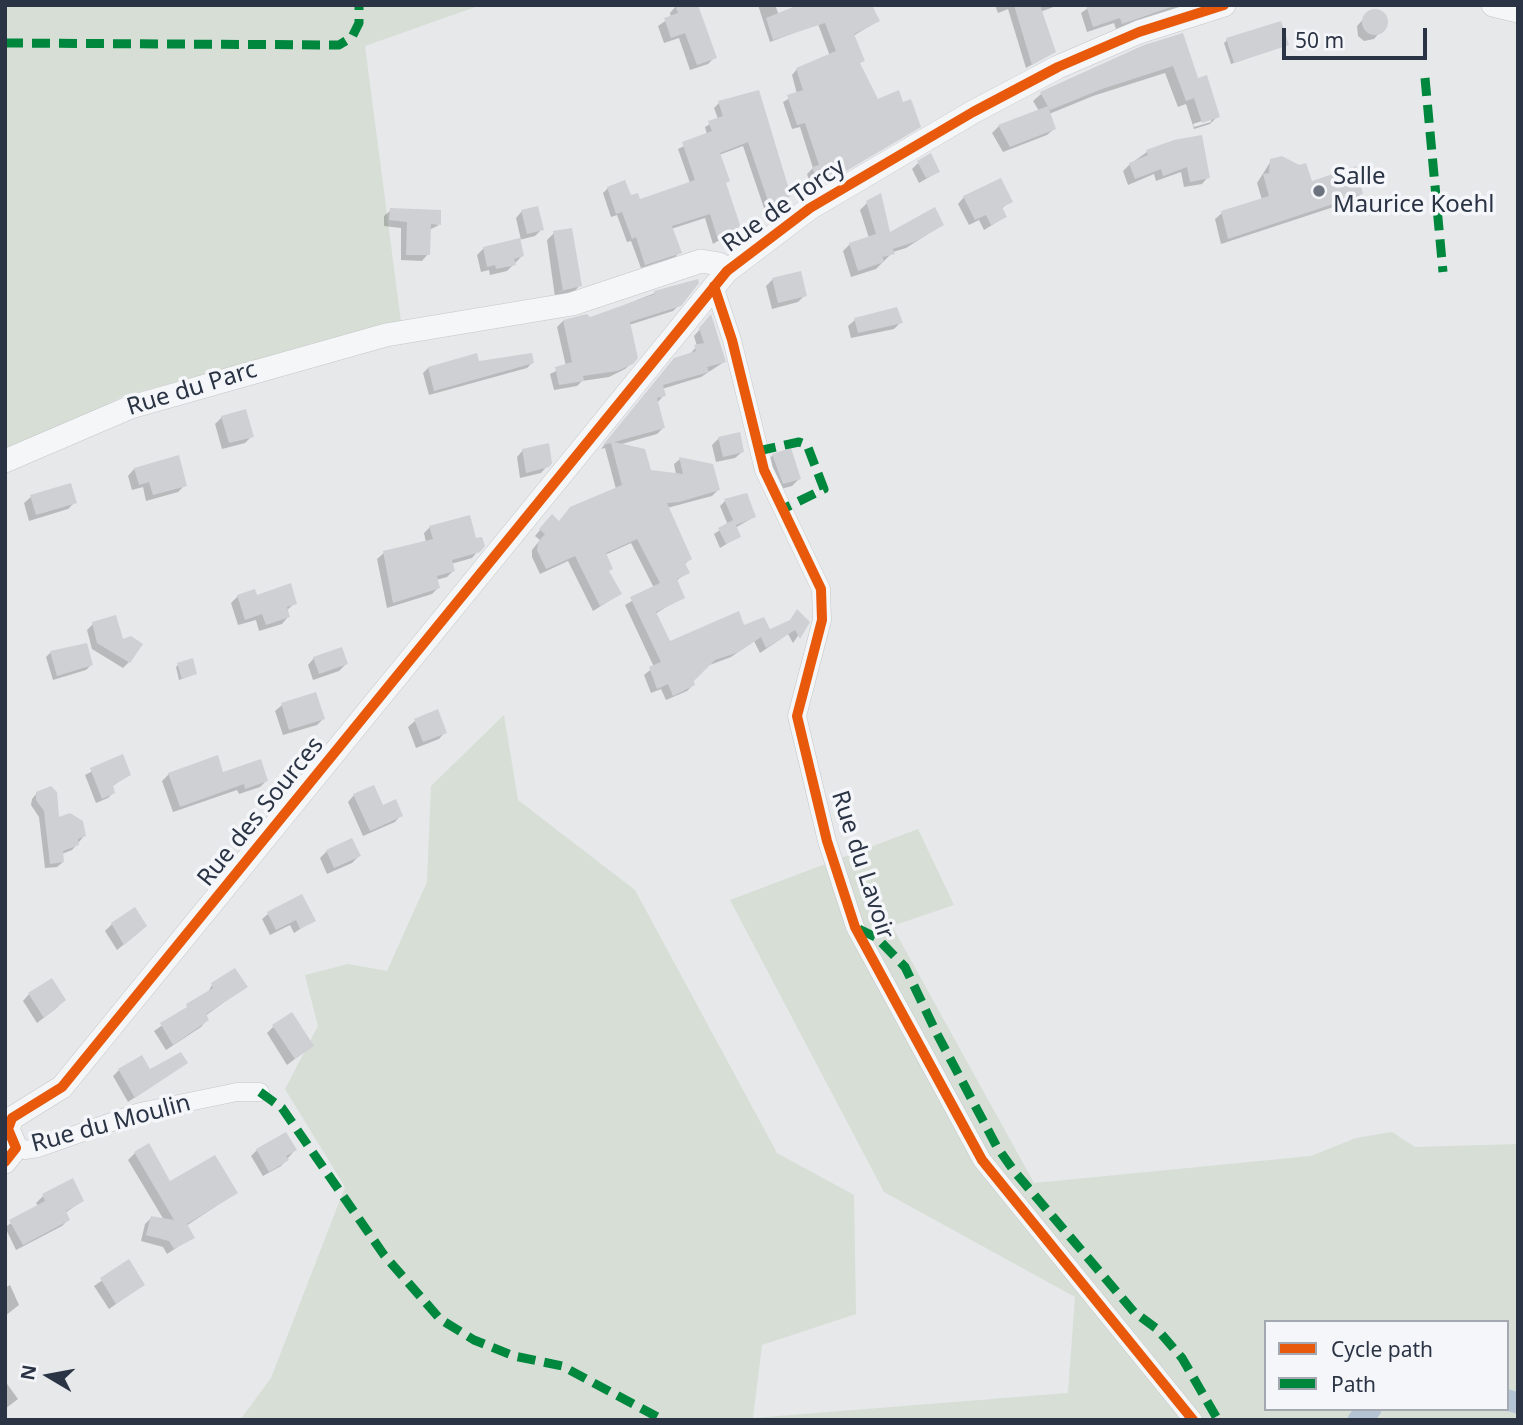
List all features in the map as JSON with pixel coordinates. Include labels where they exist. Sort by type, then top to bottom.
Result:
[{"type":"street","name":"Rue de Torcy","points":[[502,548],[720,278],[810,208],[973,112],[1058,67],[1139,32],[1224,5]]},
{"type":"street","points":[[1493,5],[1518,11]]},
{"type":"street","name":"Rue du Parc","points":[[5,461],[131,407],[386,335],[572,304],[701,261],[719,264],[720,278]]},
{"type":"street","name":"Rue du Lavoir","points":[[720,278],[732,340],[764,470],[821,589],[821,620],[797,716],[827,841],[855,927],[982,1160],[1193,1420]]},
{"type":"street","name":"Rue des Sources","points":[[9,1150],[8,1129],[12,1118],[62,1087],[502,548]]},
{"type":"street","name":"Rue du Moulin","points":[[9,1150],[38,1148],[141,1112],[237,1093],[260,1092]]},
{"type":"street","name":"Rue des Sources","points":[[5,1106],[47,1097]]},
{"type":"shaded area","points":[[5,5],[481,5],[365,46],[401,322],[123,396],[5,462]]},
{"type":"shaded area","points":[[504,715],[518,800],[635,890],[777,1153],[854,1195],[856,1314],[762,1345],[753,1418],[1068,1393],[1075,1297],[884,1192],[730,900],[918,829],[954,905],[892,926],[1034,1183],[1311,1156],[1356,1138],[1392,1132],[1415,1147],[1518,1144],[1518,1420],[240,1420],[271,1378],[345,1187],[285,1089],[318,1026],[305,975],[348,964],[387,971],[427,882],[431,786]]},
{"type":"building","points":[[675,5],[698,5],[717,58],[697,65],[685,33],[671,38],[664,18],[678,13]]},
{"type":"building","points":[[798,5],[872,5],[880,21],[854,34],[865,61],[860,63],[878,99],[899,90],[903,102],[911,99],[921,127],[819,187],[812,167],[819,165],[805,123],[797,125],[787,95],[803,90],[796,68],[836,51],[825,23],[773,40],[766,18]]},
{"type":"building","points":[[1014,5],[1040,5],[1056,52],[1032,65]]},
{"type":"building","points":[[1086,5],[1174,6],[1122,24],[1120,18],[1093,27]]},
{"type":"building","points":[[1375,9],[1384,13],[1388,22],[1384,31],[1375,35],[1366,31],[1362,22],[1366,13]]},
{"type":"building","points":[[1281,21],[1289,45],[1234,63],[1226,38]]},
{"type":"building","points":[[1183,33],[1198,78],[1207,75],[1220,117],[1202,123],[1194,98],[1186,101],[1173,66],[1102,89],[1050,110],[1040,92],[1144,45]]},
{"type":"building","points":[[759,90],[791,196],[770,207],[748,142],[720,153],[730,181],[726,183],[741,228],[718,240],[710,214],[672,226],[682,253],[645,265],[636,237],[632,239],[622,212],[616,214],[607,187],[625,180],[631,195],[638,193],[640,199],[695,180],[682,142],[712,131],[708,121],[723,116],[718,101]]},
{"type":"building","points":[[1048,106],[1056,129],[1010,147],[998,125]]},
{"type":"building","points":[[1202,135],[1210,178],[1190,182],[1187,167],[1163,176],[1161,169],[1135,179],[1129,163],[1148,155],[1146,150],[1174,140]]},
{"type":"building","points":[[931,153],[940,172],[926,178],[917,161]]},
{"type":"building","name":"Salle Maurice Koehl","points":[[1282,156],[1299,165],[1306,163],[1312,181],[1356,166],[1363,194],[1228,239],[1221,211],[1269,196],[1263,174],[1269,173],[1270,159]]},
{"type":"building","points":[[1001,178],[1013,202],[1002,207],[1007,217],[991,225],[986,215],[975,220],[963,196]]},
{"type":"building","points":[[881,193],[890,232],[935,207],[944,225],[914,242],[893,249],[895,254],[883,257],[881,252],[884,262],[858,271],[849,243],[876,234],[866,201]]},
{"type":"building","points":[[538,206],[544,230],[527,234],[521,210]]},
{"type":"building","points":[[390,208],[441,210],[441,225],[431,224],[430,255],[406,255],[407,222],[389,220]]},
{"type":"building","points":[[572,228],[582,286],[563,290],[553,231]]},
{"type":"building","points":[[520,238],[524,256],[514,259],[516,265],[496,269],[495,265],[487,267],[483,247]]},
{"type":"building","points":[[801,271],[807,296],[778,303],[772,278]]},
{"type":"building","points":[[698,279],[699,283],[681,306],[630,322],[638,358],[633,364],[617,371],[583,376],[584,381],[559,385],[555,367],[572,362],[563,320],[587,314],[590,317],[655,294],[654,291]]},
{"type":"building","points":[[897,307],[903,323],[858,333],[854,318]]},
{"type":"building","points":[[711,314],[726,362],[707,367],[709,372],[663,385],[666,396],[657,398],[665,428],[614,442],[645,449],[651,470],[683,474],[679,457],[713,464],[720,490],[667,503],[692,559],[685,563],[690,573],[677,579],[685,598],[656,612],[670,641],[739,611],[744,625],[764,617],[770,629],[790,620],[797,609],[810,622],[800,639],[795,630],[766,648],[761,637],[739,652],[715,660],[694,681],[695,685],[673,696],[668,684],[657,689],[649,667],[661,662],[630,597],[660,583],[637,539],[606,553],[613,569],[609,571],[622,594],[600,606],[575,556],[546,569],[537,550],[538,542],[545,534],[539,529],[552,514],[559,521],[570,507],[622,485],[611,443],[603,445],[674,358],[696,351],[694,345],[704,343],[699,328]]},
{"type":"building","points":[[477,353],[479,361],[532,353],[534,363],[434,391],[428,367]]},
{"type":"building","points":[[246,409],[254,437],[229,443],[221,416]]},
{"type":"building","points":[[740,432],[744,452],[723,457],[718,437]]},
{"type":"building","points":[[549,443],[552,463],[549,467],[526,473],[522,449]]},
{"type":"building","points":[[791,448],[801,479],[783,484],[772,454]]},
{"type":"building","points":[[179,455],[187,486],[153,495],[149,482],[139,485],[134,468]]},
{"type":"building","points":[[71,483],[77,503],[36,515],[30,495]]},
{"type":"building","points":[[747,493],[756,517],[736,525],[741,537],[726,544],[718,528],[733,520],[724,499]]},
{"type":"building","points":[[470,515],[476,538],[482,537],[485,546],[480,552],[452,560],[455,571],[437,576],[440,588],[393,603],[383,551],[433,539],[429,526]]},
{"type":"building","points":[[291,583],[297,604],[287,607],[290,617],[266,625],[262,614],[245,620],[237,595],[255,589],[257,595]]},
{"type":"building","points":[[116,615],[123,639],[131,636],[143,644],[130,663],[97,643],[92,622]]},
{"type":"building","points":[[87,643],[93,665],[57,676],[50,651]]},
{"type":"building","points":[[342,647],[348,664],[319,674],[313,657]]},
{"type":"building","points":[[193,658],[197,674],[182,679],[177,663]]},
{"type":"building","points":[[316,692],[325,719],[289,730],[281,703]]},
{"type":"building","points":[[438,709],[447,733],[423,742],[414,719]]},
{"type":"building","points":[[123,754],[131,775],[113,785],[115,793],[102,799],[90,768]]},
{"type":"building","points":[[218,755],[223,772],[261,759],[268,781],[245,789],[244,784],[180,807],[168,773]]},
{"type":"building","points":[[374,785],[383,805],[396,799],[403,816],[370,831],[353,794]]},
{"type":"building","points":[[51,786],[57,792],[59,817],[70,813],[83,821],[86,836],[78,839],[79,845],[63,851],[64,862],[50,864],[44,811],[36,800],[36,792]]},
{"type":"building","points":[[352,838],[361,856],[334,868],[326,850]]},
{"type":"building","points":[[302,894],[316,921],[300,929],[296,920],[276,930],[267,912]]},
{"type":"building","points":[[135,907],[147,926],[124,945],[111,923]]},
{"type":"building","points":[[235,968],[248,987],[206,1014],[209,1020],[173,1045],[160,1023],[213,988],[211,983]]},
{"type":"building","points":[[52,978],[66,1000],[44,1018],[28,993]]},
{"type":"building","points":[[292,1012],[314,1046],[295,1059],[272,1025]]},
{"type":"building","points":[[181,1052],[188,1063],[135,1098],[118,1069],[142,1055],[150,1069]]},
{"type":"building","points":[[286,1132],[297,1150],[286,1156],[289,1160],[269,1172],[256,1149]]},
{"type":"building","points":[[149,1143],[170,1181],[215,1155],[238,1193],[187,1224],[195,1238],[174,1249],[169,1241],[146,1235],[151,1216],[174,1220],[134,1152]]},
{"type":"building","points":[[73,1178],[84,1201],[66,1211],[70,1220],[23,1245],[9,1220],[45,1201],[42,1194]]},
{"type":"building","points":[[129,1259],[145,1285],[116,1304],[100,1278]]},
{"type":"waterway","points":[[1509,1401],[1518,1403]]},
{"type":"waterway","points":[[1358,1420],[1369,1411]]},
{"type":"marked path","points":[[5,43],[339,45],[352,37],[359,23],[359,5]]},
{"type":"marked path","points":[[1425,78],[1443,272]]},
{"type":"marked path","points":[[758,451],[799,442],[807,445],[824,489],[783,509]]},
{"type":"marked path","points":[[859,929],[877,938],[905,967],[997,1147],[1014,1171],[1134,1312],[1157,1329],[1182,1358],[1218,1420]]},
{"type":"marked path","points":[[260,1092],[282,1108],[384,1255],[440,1319],[474,1340],[514,1356],[562,1366],[663,1420]]},
{"type":"cycle path","points":[[5,1162],[16,1148],[8,1129],[12,1118],[62,1087],[727,271],[810,208],[973,112],[1058,67],[1139,32],[1224,5]]},
{"type":"cycle path","points":[[714,286],[732,340],[764,470],[821,589],[822,620],[797,716],[827,841],[855,927],[982,1160],[1193,1420]]},
{"type":"place","name":"Salle Maurice Koehl","points":[[1319,191]]}]
